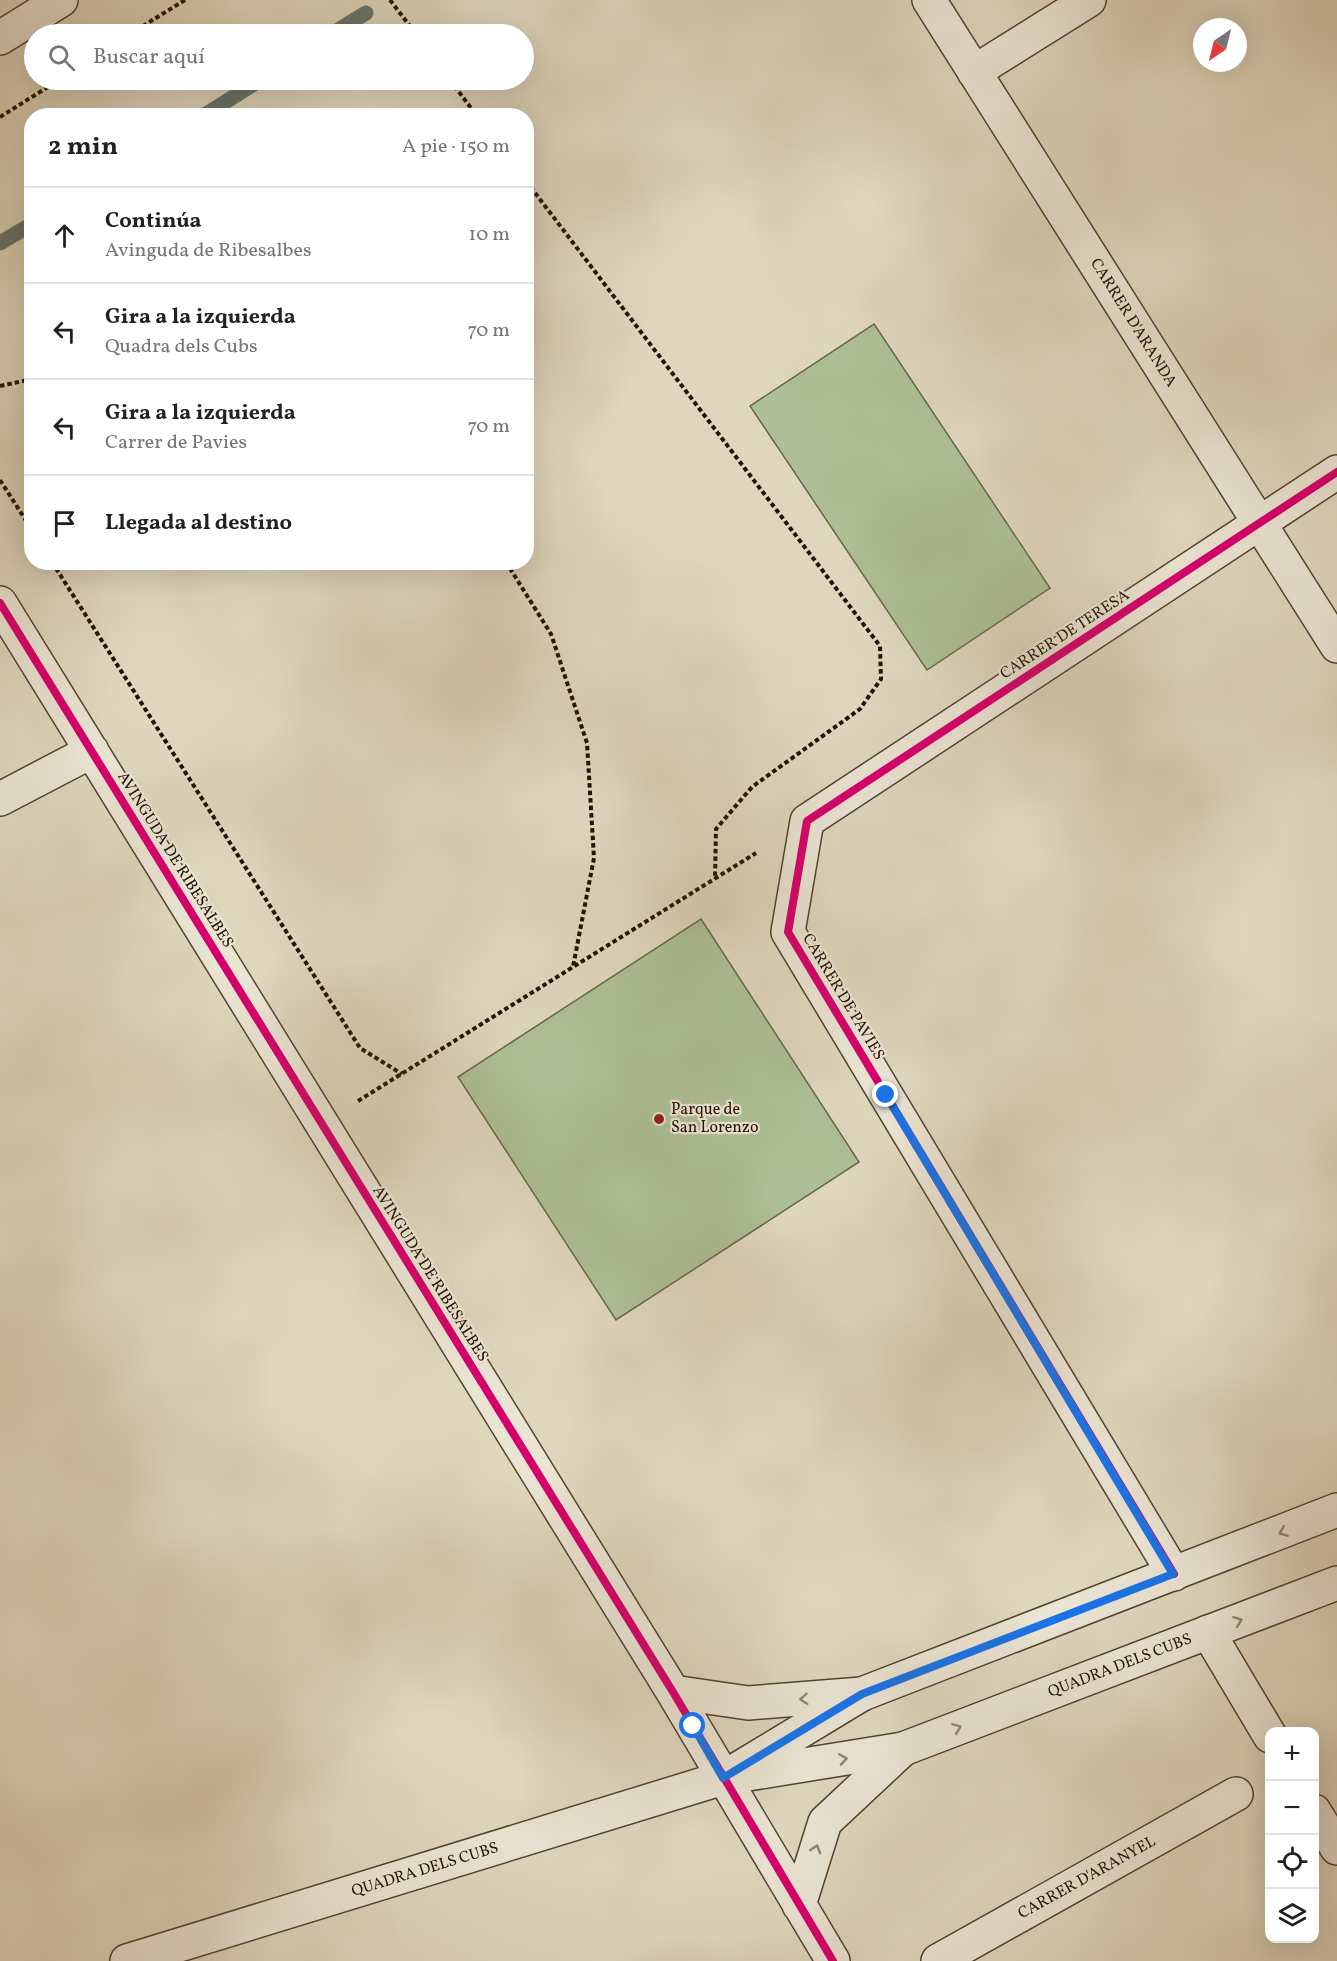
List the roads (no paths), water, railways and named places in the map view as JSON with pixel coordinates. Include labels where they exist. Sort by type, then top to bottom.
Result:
[{"type":"street","points":[[0,38],[61,0]]},
{"type":"street","name":"CARRER D'ARANDA","points":[[929,0],[1337,646]]},
{"type":"street","points":[[974,72],[1089,0]]},
{"type":"street","name":"CARRER DE TERESA","points":[[807,821],[1337,472]]},
{"type":"street","name":"AVINGUDA DE RIBESALBES","points":[[0,603],[9,636],[92,751],[673,1692],[833,1961]]},
{"type":"street","points":[[0,799],[92,751]]},
{"type":"street","name":"CARRER DE PAVIES","points":[[807,821],[788,932],[1173,1574]]},
{"type":"street","name":"QUADRA DELS CUBS","points":[[723,1778],[862,1694],[1337,1510]]},
{"type":"street","name":"QUADRA DELS CUBS","points":[[128,1961],[723,1778],[903,1749],[1337,1583]]},
{"type":"street","points":[[1208,1632],[1265,1729]]},
{"type":"street","name":"QUADRA DELS CUBS","points":[[673,1692],[748,1703],[862,1694]]},
{"type":"street","name":"QUADRA DELS CUBS","points":[[799,1905],[825,1822],[903,1749]]},
{"type":"street","name":"CARRER D'ARANYEL","points":[[938,1961],[1236,1794]]},
{"type":"street","points":[[1319,1819],[1337,1848]]},
{"type":"waterway","points":[[348,24],[366,13]]},
{"type":"waterway","points":[[216,108],[244,90]]},
{"type":"waterway","points":[[0,243],[24,229]]},
{"type":"place","name":"Parque de San Lorenzo","points":[[659,1119]]}]
